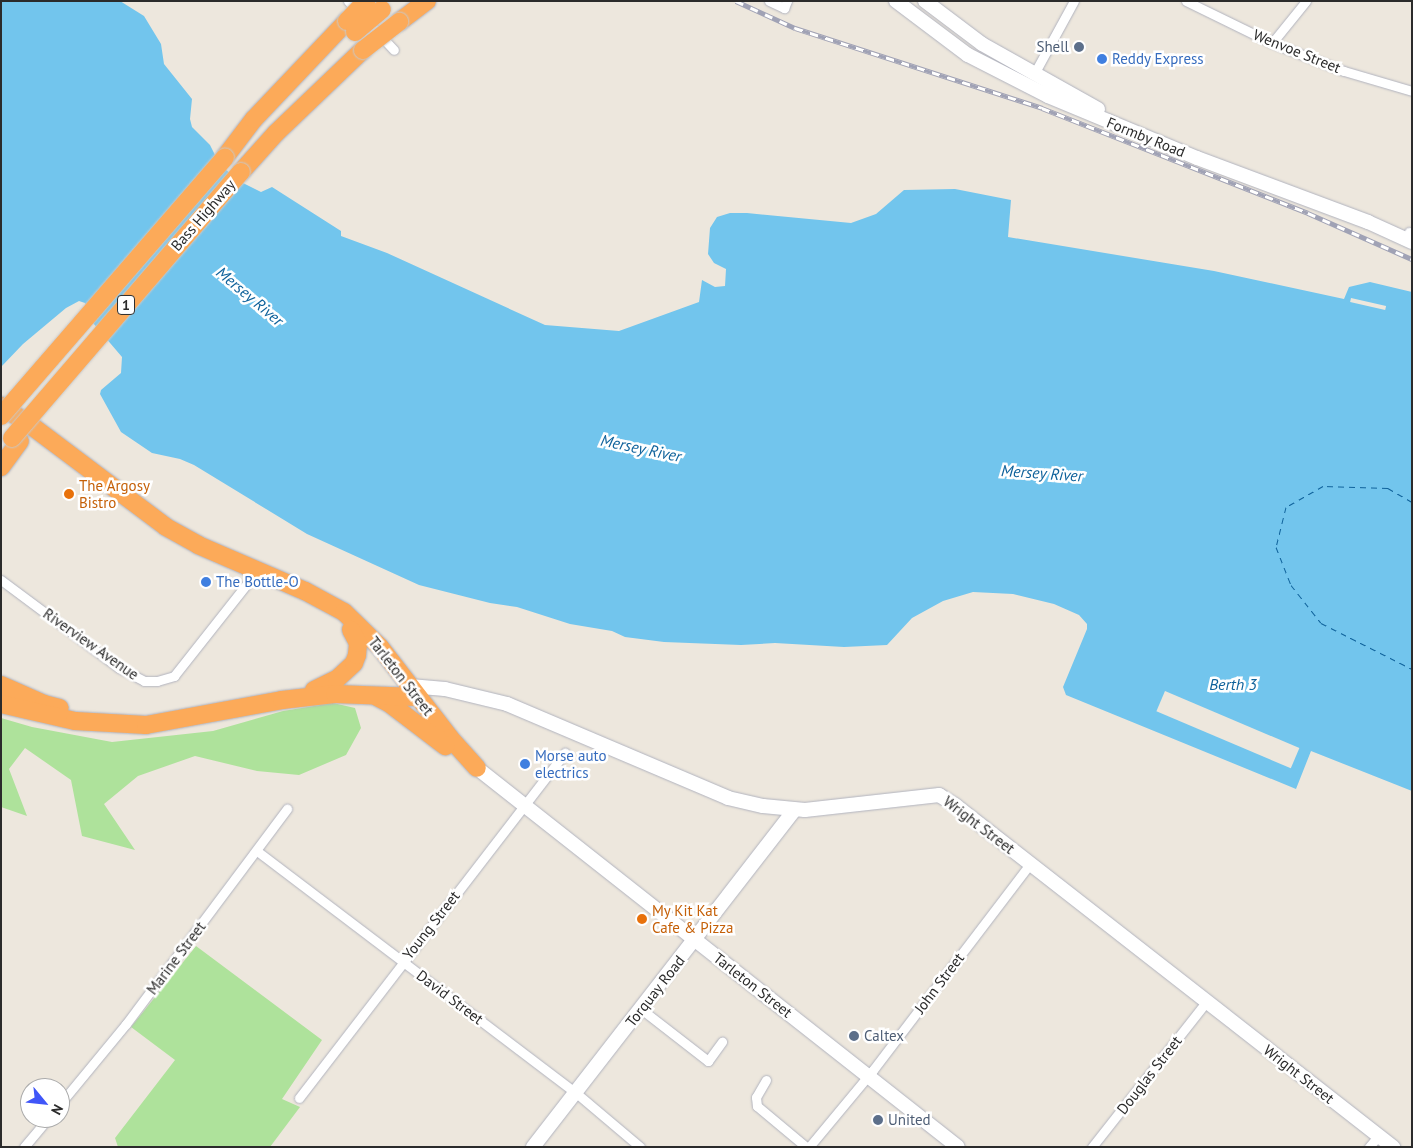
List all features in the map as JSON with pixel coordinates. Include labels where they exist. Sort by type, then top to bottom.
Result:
[{"type":"highway","name":"Bass Highway","points":[[1,467],[11,443],[66,375],[241,172],[290,120],[363,50],[426,3]]},
{"type":"highway","name":"Bass Highway","points":[[6,412],[225,157],[254,119],[351,26],[379,4]]},
{"type":"highway","name":"Tarleton Street","points":[[6,412],[166,527],[198,545],[339,608],[356,621],[383,650],[407,692],[445,746],[477,768]]},
{"type":"highway","name":"Tarleton Street","points":[[315,597],[351,630],[477,768]]},
{"type":"highway","points":[[314,690],[337,679],[354,663],[358,644],[351,630]]},
{"type":"highway","points":[[282,700],[314,690],[344,684],[407,692]]},
{"type":"highway","points":[[1,685],[44,704],[96,715],[161,717],[214,714]]},
{"type":"highway","points":[[1,704],[75,722],[137,725],[214,714],[282,700],[335,694],[374,696],[407,692]]},
{"type":"highway","points":[[374,696],[389,703],[445,746]]},
{"type":"main road","name":"Formby Road","points":[[896,1],[968,55],[1020,82],[1122,128],[1411,235]]},
{"type":"main road","name":"Formby Road","points":[[924,1],[1000,55],[1113,117],[1205,154],[1363,212],[1411,235]]},
{"type":"main road","points":[[1000,55],[999,66],[1020,82]]},
{"type":"main road","name":"Wright Street","points":[[407,692],[487,699],[520,709],[728,798],[763,806],[794,810],[826,809],[939,795],[956,805],[1394,1147]]},
{"type":"main road","name":"Tarleton Street","points":[[477,768],[958,1147]]},
{"type":"main road","name":"Torquay Road","points":[[533,1147],[696,939],[794,810]]},
{"type":"street","points":[[348,1],[394,50]]},
{"type":"street","points":[[769,1],[785,4]]},
{"type":"street","points":[[1034,74],[1074,1]]},
{"type":"street","name":"Wenvoe Street","points":[[1186,1],[1272,43],[1344,71],[1412,91]]},
{"type":"street","points":[[1272,43],[1306,1]]},
{"type":"street","name":"Riverview Avenue","points":[[1,580],[119,668],[144,681],[157,681],[174,676],[257,571]]},
{"type":"street","name":"Young Street","points":[[299,1098],[564,752]]},
{"type":"street","name":"Marine Street","points":[[70,1092],[126,1024],[287,809]]},
{"type":"street","name":"David Street","points":[[257,851],[575,1092],[640,1147]]},
{"type":"street","name":"John Street","points":[[808,1147],[868,1076],[1030,864]]},
{"type":"street","name":"Douglas Street","points":[[1092,1147],[1206,1002]]},
{"type":"street","points":[[641,1010],[708,1061],[722,1042]]},
{"type":"street","points":[[766,1080],[756,1097],[758,1106],[808,1147]]},
{"type":"street","points":[[24,1147],[40,1128]]},
{"type":"street","points":[[1370,1147],[1378,1135]]},
{"type":"green space","points":[[333,703],[355,708],[361,728],[346,755],[299,775],[257,771],[195,756],[138,776],[104,804],[135,850],[82,836],[71,780],[25,748],[9,769],[27,816],[1,807],[1,718],[32,727],[112,742],[213,731],[283,711]]},
{"type":"green space","points":[[196,946],[322,1040],[282,1099],[300,1107],[270,1147],[118,1147],[115,1138],[175,1060],[131,1027]]},
{"type":"water","points":[[1,1],[120,1],[144,16],[161,44],[164,64],[192,99],[190,119],[192,127],[210,145],[220,165],[241,182],[261,192],[272,187],[341,231],[341,236],[387,253],[545,325],[619,331],[699,302],[702,280],[715,287],[725,286],[726,269],[714,263],[708,254],[710,228],[717,217],[730,213],[747,213],[851,223],[876,214],[904,190],[955,189],[1011,200],[1008,237],[1214,271],[1344,299],[1349,287],[1370,282],[1412,292],[1412,791],[1311,751],[1296,789],[1066,695],[1063,687],[1087,629],[1087,624],[1079,615],[1054,604],[1013,594],[973,592],[943,601],[912,618],[887,645],[844,647],[775,643],[741,645],[664,642],[625,637],[612,631],[570,624],[517,607],[490,603],[419,585],[307,534],[194,465],[180,459],[152,453],[121,432],[100,394],[101,390],[121,373],[122,357],[93,323],[85,303],[79,301],[66,308],[23,344],[1,367]]},
{"type":"pier","points":[[1351,298],[1386,306],[1385,310],[1350,302]]},
{"type":"pier","points":[[1165,691],[1299,748],[1291,768],[1156,711]]},
{"type":"ferry route","points":[[1412,502],[1388,488],[1323,486],[1286,507],[1276,547],[1291,585],[1321,623],[1412,669]]},
{"type":"railway","points":[[736,1],[795,28],[1042,108],[1308,213],[1412,259]]},
{"type":"place","name":"Shell","points":[[1079,47]]},
{"type":"place","name":"Reddy Express","points":[[1102,59]]},
{"type":"place","name":"The Argosy Bistro","points":[[69,494]]},
{"type":"place","name":"The Bottle-O","points":[[206,582]]},
{"type":"place","name":"Morse auto electrics","points":[[525,764]]},
{"type":"place","name":"My Kit Kat Cafe & Pizza","points":[[642,919]]},
{"type":"place","name":"Caltex","points":[[854,1036]]},
{"type":"place","name":"United","points":[[878,1120]]},
{"type":"water label","name":"Mersey River","points":[[250,296]]},
{"type":"water label","name":"Mersey River","points":[[641,448]]},
{"type":"water label","name":"Mersey River","points":[[1042,473]]},
{"type":"water label","name":"Berth 3","points":[[1233,684]]}]
